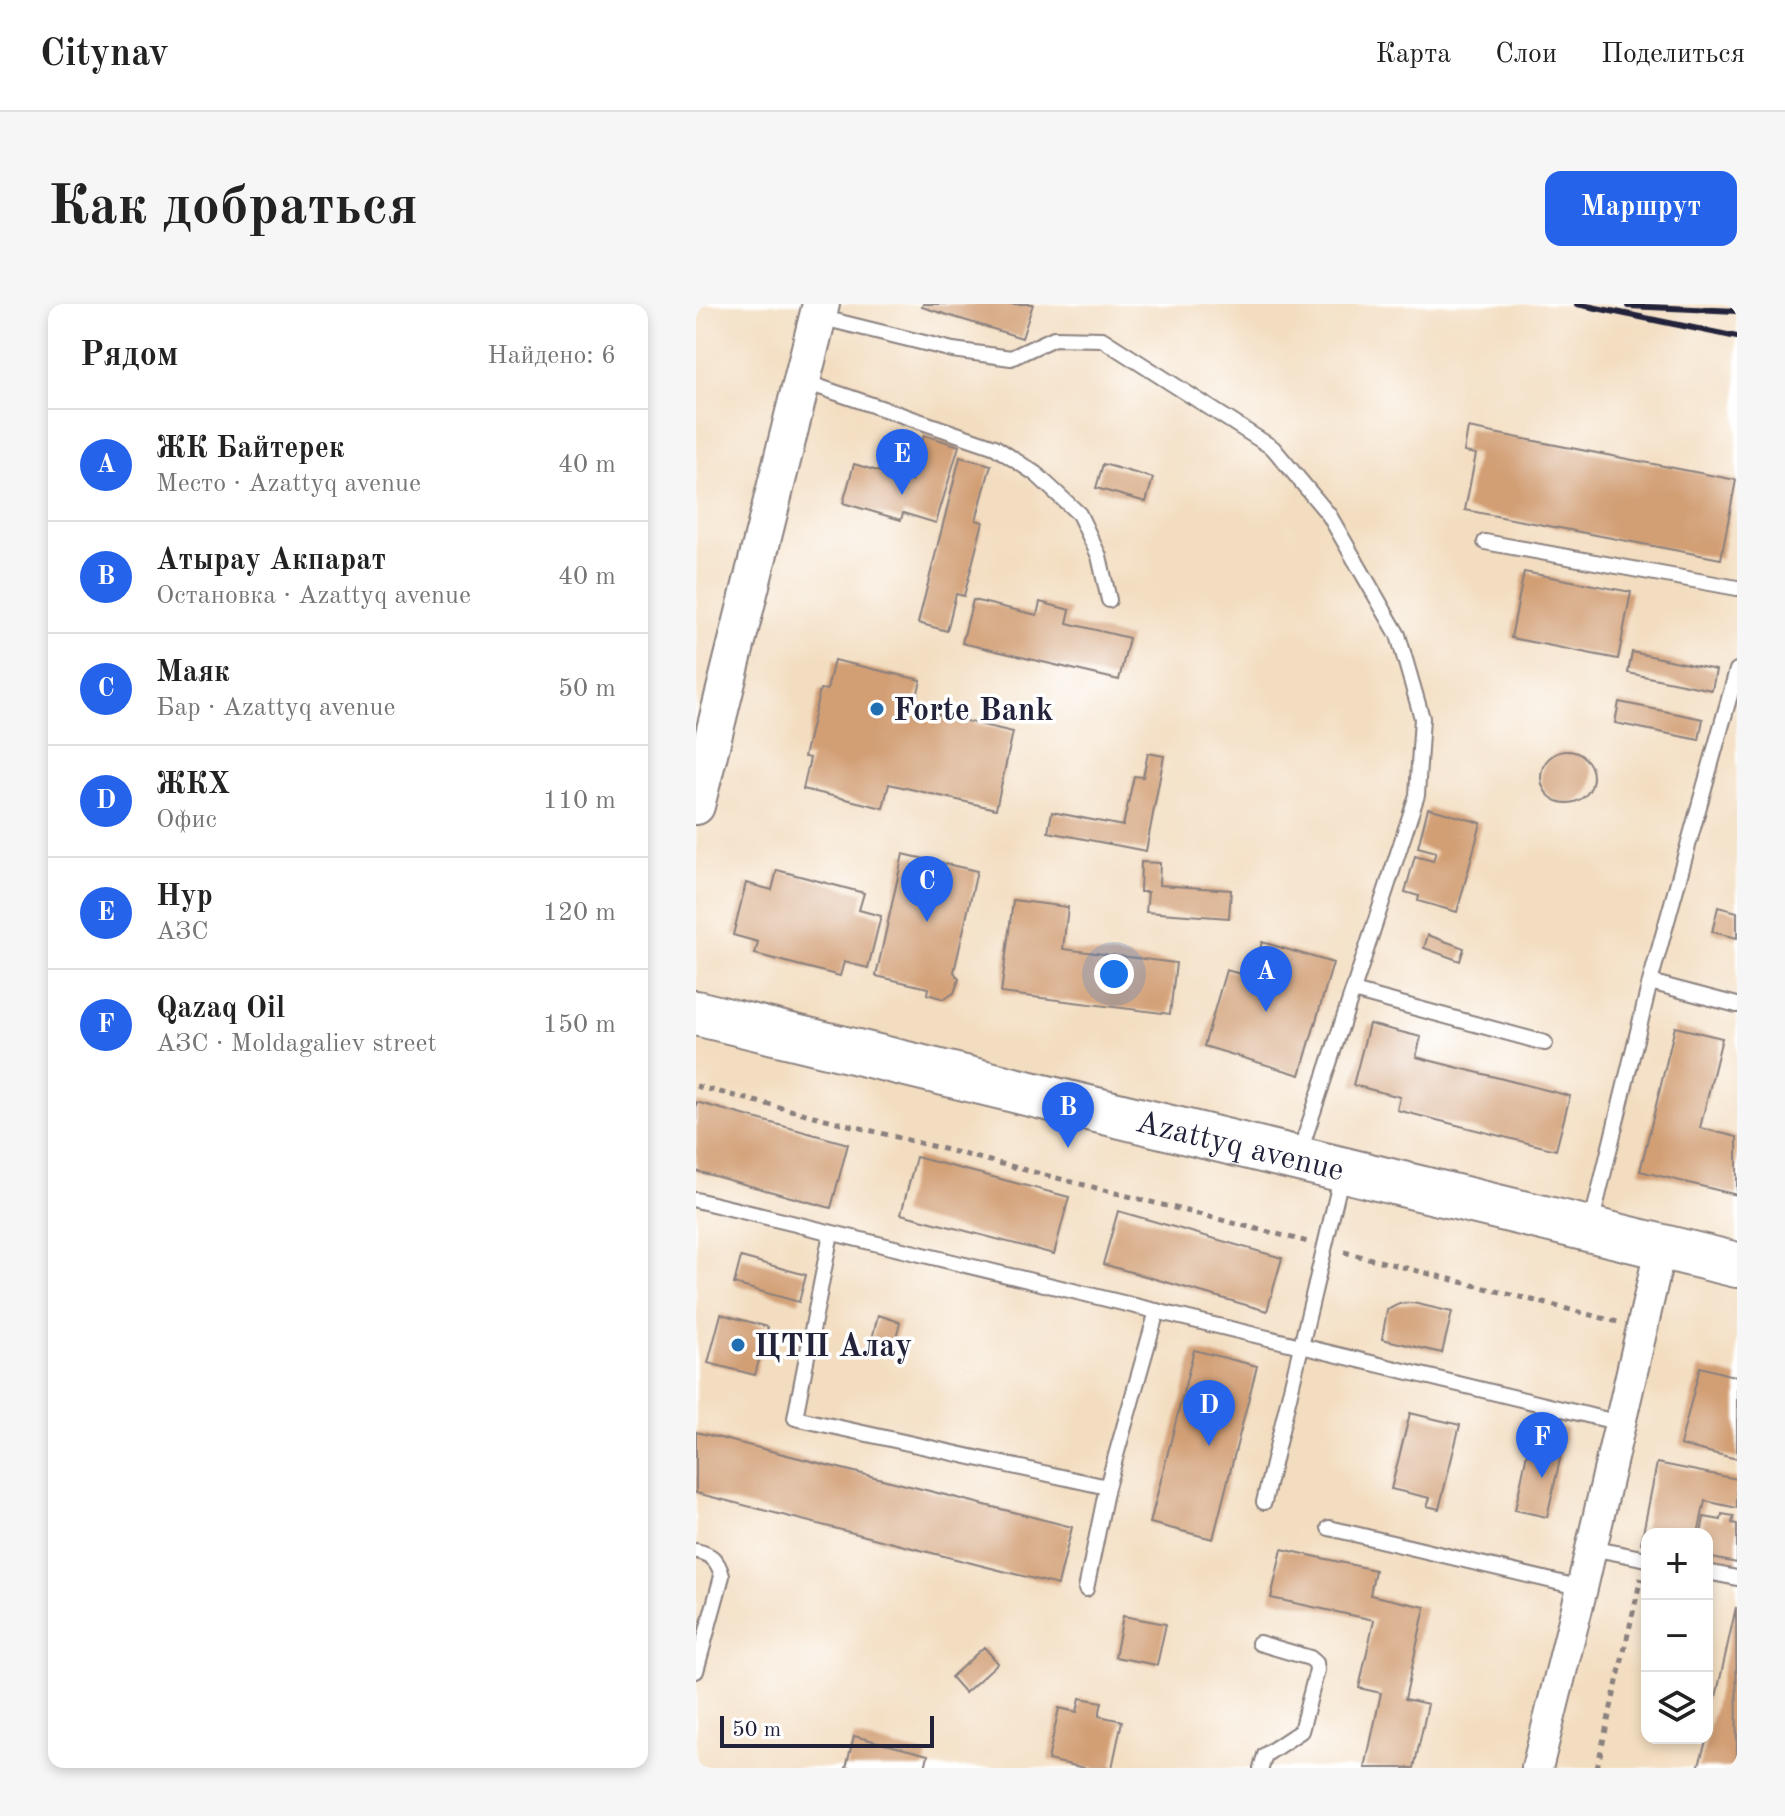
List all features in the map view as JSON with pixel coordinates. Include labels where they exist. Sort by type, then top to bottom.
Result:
[{"type":"main road","name":"Azattyq avenue","points":[[696,1013],[1737,1265]]},
{"type":"street","points":[[696,806],[820,310]]},
{"type":"street","points":[[1537,1768],[1661,1246]]},
{"type":"lane","points":[[820,310],[953,350],[1011,358],[1054,338],[1102,339],[1273,448],[1329,515],[1398,635],[1422,718],[1417,795],[1298,1159]]},
{"type":"lane","points":[[801,381],[995,447],[1036,474],[1079,514],[1099,556],[1109,600]]},
{"type":"lane","points":[[1485,542],[1737,588]]},
{"type":"lane","points":[[1590,1229],[1650,982],[1737,670]]},
{"type":"lane","points":[[1650,982],[1737,1005]]},
{"type":"lane","points":[[1353,991],[1545,1043]]},
{"type":"lane","points":[[1264,1502],[1343,1170]]},
{"type":"lane","points":[[696,1200],[1620,1423]]},
{"type":"lane","points":[[831,1233],[795,1418],[1107,1487]]},
{"type":"lane","points":[[1086,1589],[1107,1487],[1157,1311]]},
{"type":"lane","points":[[1329,1528],[1582,1588]]},
{"type":"lane","points":[[1591,1548],[1641,1558]]},
{"type":"lane","points":[[696,1551],[708,1554],[719,1564],[722,1576],[696,1671]]},
{"type":"lane","points":[[1713,1573],[1737,1578]]},
{"type":"lane","points":[[1259,1643],[1310,1658],[1316,1663],[1317,1670],[1301,1731],[1265,1755],[1261,1768]]},
{"type":"path","points":[[696,1086],[1642,1328]]},
{"type":"path","points":[[1597,1768],[1641,1580]]},
{"type":"building","points":[[923,304],[1033,304],[1022,338],[922,307]]},
{"type":"building","points":[[1468,428],[1736,480],[1721,559],[1465,510],[1476,454],[1464,452]]},
{"type":"building","points":[[924,435],[959,446],[936,523],[903,513],[901,520],[843,503],[854,464],[911,481]]},
{"type":"building","points":[[960,457],[991,465],[976,520],[983,522],[964,596],[956,594],[947,631],[918,623]]},
{"type":"building","points":[[1103,464],[1153,478],[1146,502],[1096,488]]},
{"type":"building","points":[[1524,572],[1631,592],[1618,659],[1511,638]]},
{"type":"building","points":[[973,600],[1037,615],[1040,602],[1070,610],[1067,623],[1129,638],[1119,680],[962,643]]},
{"type":"building","points":[[1632,652],[1716,670],[1712,690],[1628,673]]},
{"type":"building","points":[[834,660],[921,680],[914,709],[1013,732],[996,809],[889,784],[883,808],[803,789],[810,758],[804,757],[820,689],[827,690]]},
{"type":"building","points":[[1619,702],[1703,719],[1699,740],[1615,723]]},
{"type":"building","points":[[1567,751],[1585,759],[1593,777],[1585,795],[1567,803],[1549,795],[1541,777],[1549,759]]},
{"type":"building","points":[[1148,753],[1164,756],[1146,851],[1048,832],[1052,812],[1123,826],[1134,776],[1143,777]]},
{"type":"building","points":[[1428,808],[1481,823],[1457,912],[1418,901],[1419,896],[1405,892],[1415,856],[1433,861],[1436,852],[1418,847]]},
{"type":"building","points":[[903,854],[977,871],[954,972],[959,979],[954,993],[944,999],[927,994],[928,988],[876,976]]},
{"type":"building","points":[[1141,862],[1160,863],[1159,885],[1231,890],[1229,918],[1146,912],[1148,892],[1140,892]]},
{"type":"building","points":[[777,870],[864,893],[859,910],[881,916],[868,968],[844,962],[840,976],[755,954],[758,942],[733,935],[746,883],[772,890]]},
{"type":"building","points":[[1013,900],[1068,907],[1063,949],[1176,963],[1170,1014],[1001,993]]},
{"type":"building","points":[[1718,907],[1737,912],[1737,938],[1712,932]]},
{"type":"building","points":[[1428,935],[1464,948],[1460,961],[1424,948]]},
{"type":"building","points":[[1262,942],[1333,963],[1300,1075],[1204,1046],[1226,970],[1252,977]]},
{"type":"building","points":[[1369,1024],[1421,1037],[1416,1057],[1570,1096],[1556,1150],[1397,1110],[1400,1097],[1353,1085]]},
{"type":"building","points":[[1675,1027],[1722,1038],[1700,1128],[1737,1137],[1737,1195],[1640,1171]]},
{"type":"building","points":[[696,1102],[848,1144],[831,1208],[696,1171]]},
{"type":"building","points":[[916,1157],[1069,1197],[1054,1254],[901,1214]]},
{"type":"building","points":[[1118,1211],[1282,1258],[1267,1311],[1103,1264]]},
{"type":"building","points":[[741,1257],[806,1275],[799,1302],[734,1284]]},
{"type":"building","points":[[1413,1303],[1452,1312],[1442,1353],[1382,1339],[1387,1310],[1399,1304]]},
{"type":"building","name":"ЦТП Алау","points":[[721,1314],[768,1327],[755,1375],[708,1363]]},
{"type":"building","points":[[878,1315],[900,1322],[894,1345],[872,1339]]},
{"type":"building","points":[[1194,1350],[1257,1366],[1213,1539],[1150,1523]]},
{"type":"building","points":[[1700,1367],[1737,1377],[1737,1459],[1680,1445]]},
{"type":"building","points":[[1410,1413],[1460,1425],[1439,1509],[1427,1506],[1430,1498],[1391,1489]]},
{"type":"building","points":[[1534,1420],[1567,1428],[1547,1517],[1515,1510]]},
{"type":"building","points":[[696,1432],[1072,1527],[1058,1585],[696,1493]]},
{"type":"building","points":[[1657,1463],[1737,1479],[1737,1508],[1705,1501],[1699,1528],[1644,1528]]},
{"type":"building","points":[[1722,1514],[1734,1516],[1732,1523],[1737,1524],[1737,1563],[1713,1558],[1713,1528],[1702,1528],[1704,1517],[1721,1520]]},
{"type":"building","points":[[1282,1549],[1375,1570],[1370,1595],[1425,1607],[1405,1699],[1428,1704],[1414,1768],[1365,1768],[1381,1693],[1359,1688],[1374,1620],[1271,1598]]},
{"type":"building","points":[[1736,1607],[1737,1768],[1698,1768],[1705,1744],[1713,1744],[1713,1711]]},
{"type":"building","points":[[1123,1616],[1166,1624],[1157,1665],[1115,1657]]},
{"type":"building","points":[[984,1647],[998,1663],[965,1693],[951,1677]]},
{"type":"building","points":[[1080,1698],[1102,1702],[1099,1716],[1122,1721],[1112,1768],[1085,1768],[1048,1760],[1059,1708],[1077,1712]]},
{"type":"building","points":[[854,1736],[928,1755],[925,1768],[846,1768]]},
{"type":"railway","points":[[1577,304],[1737,337]]},
{"type":"railway","points":[[1628,306],[1737,311]]},
{"type":"place","name":"Нур","points":[[902,495]]},
{"type":"place","name":"Forte Bank","points":[[877,709]]},
{"type":"place","name":"Маяк","points":[[927,922]]},
{"type":"place","name":"ЖК Байтерек","points":[[1266,1012]]},
{"type":"place","name":"Атырау Акпарат","points":[[1068,1148]]},
{"type":"place","name":"ЦТП Алау","points":[[738,1345]]},
{"type":"place","name":"ЖКХ","points":[[1209,1446]]},
{"type":"place","name":"Qazaq Oil","points":[[1542,1478]]}]
